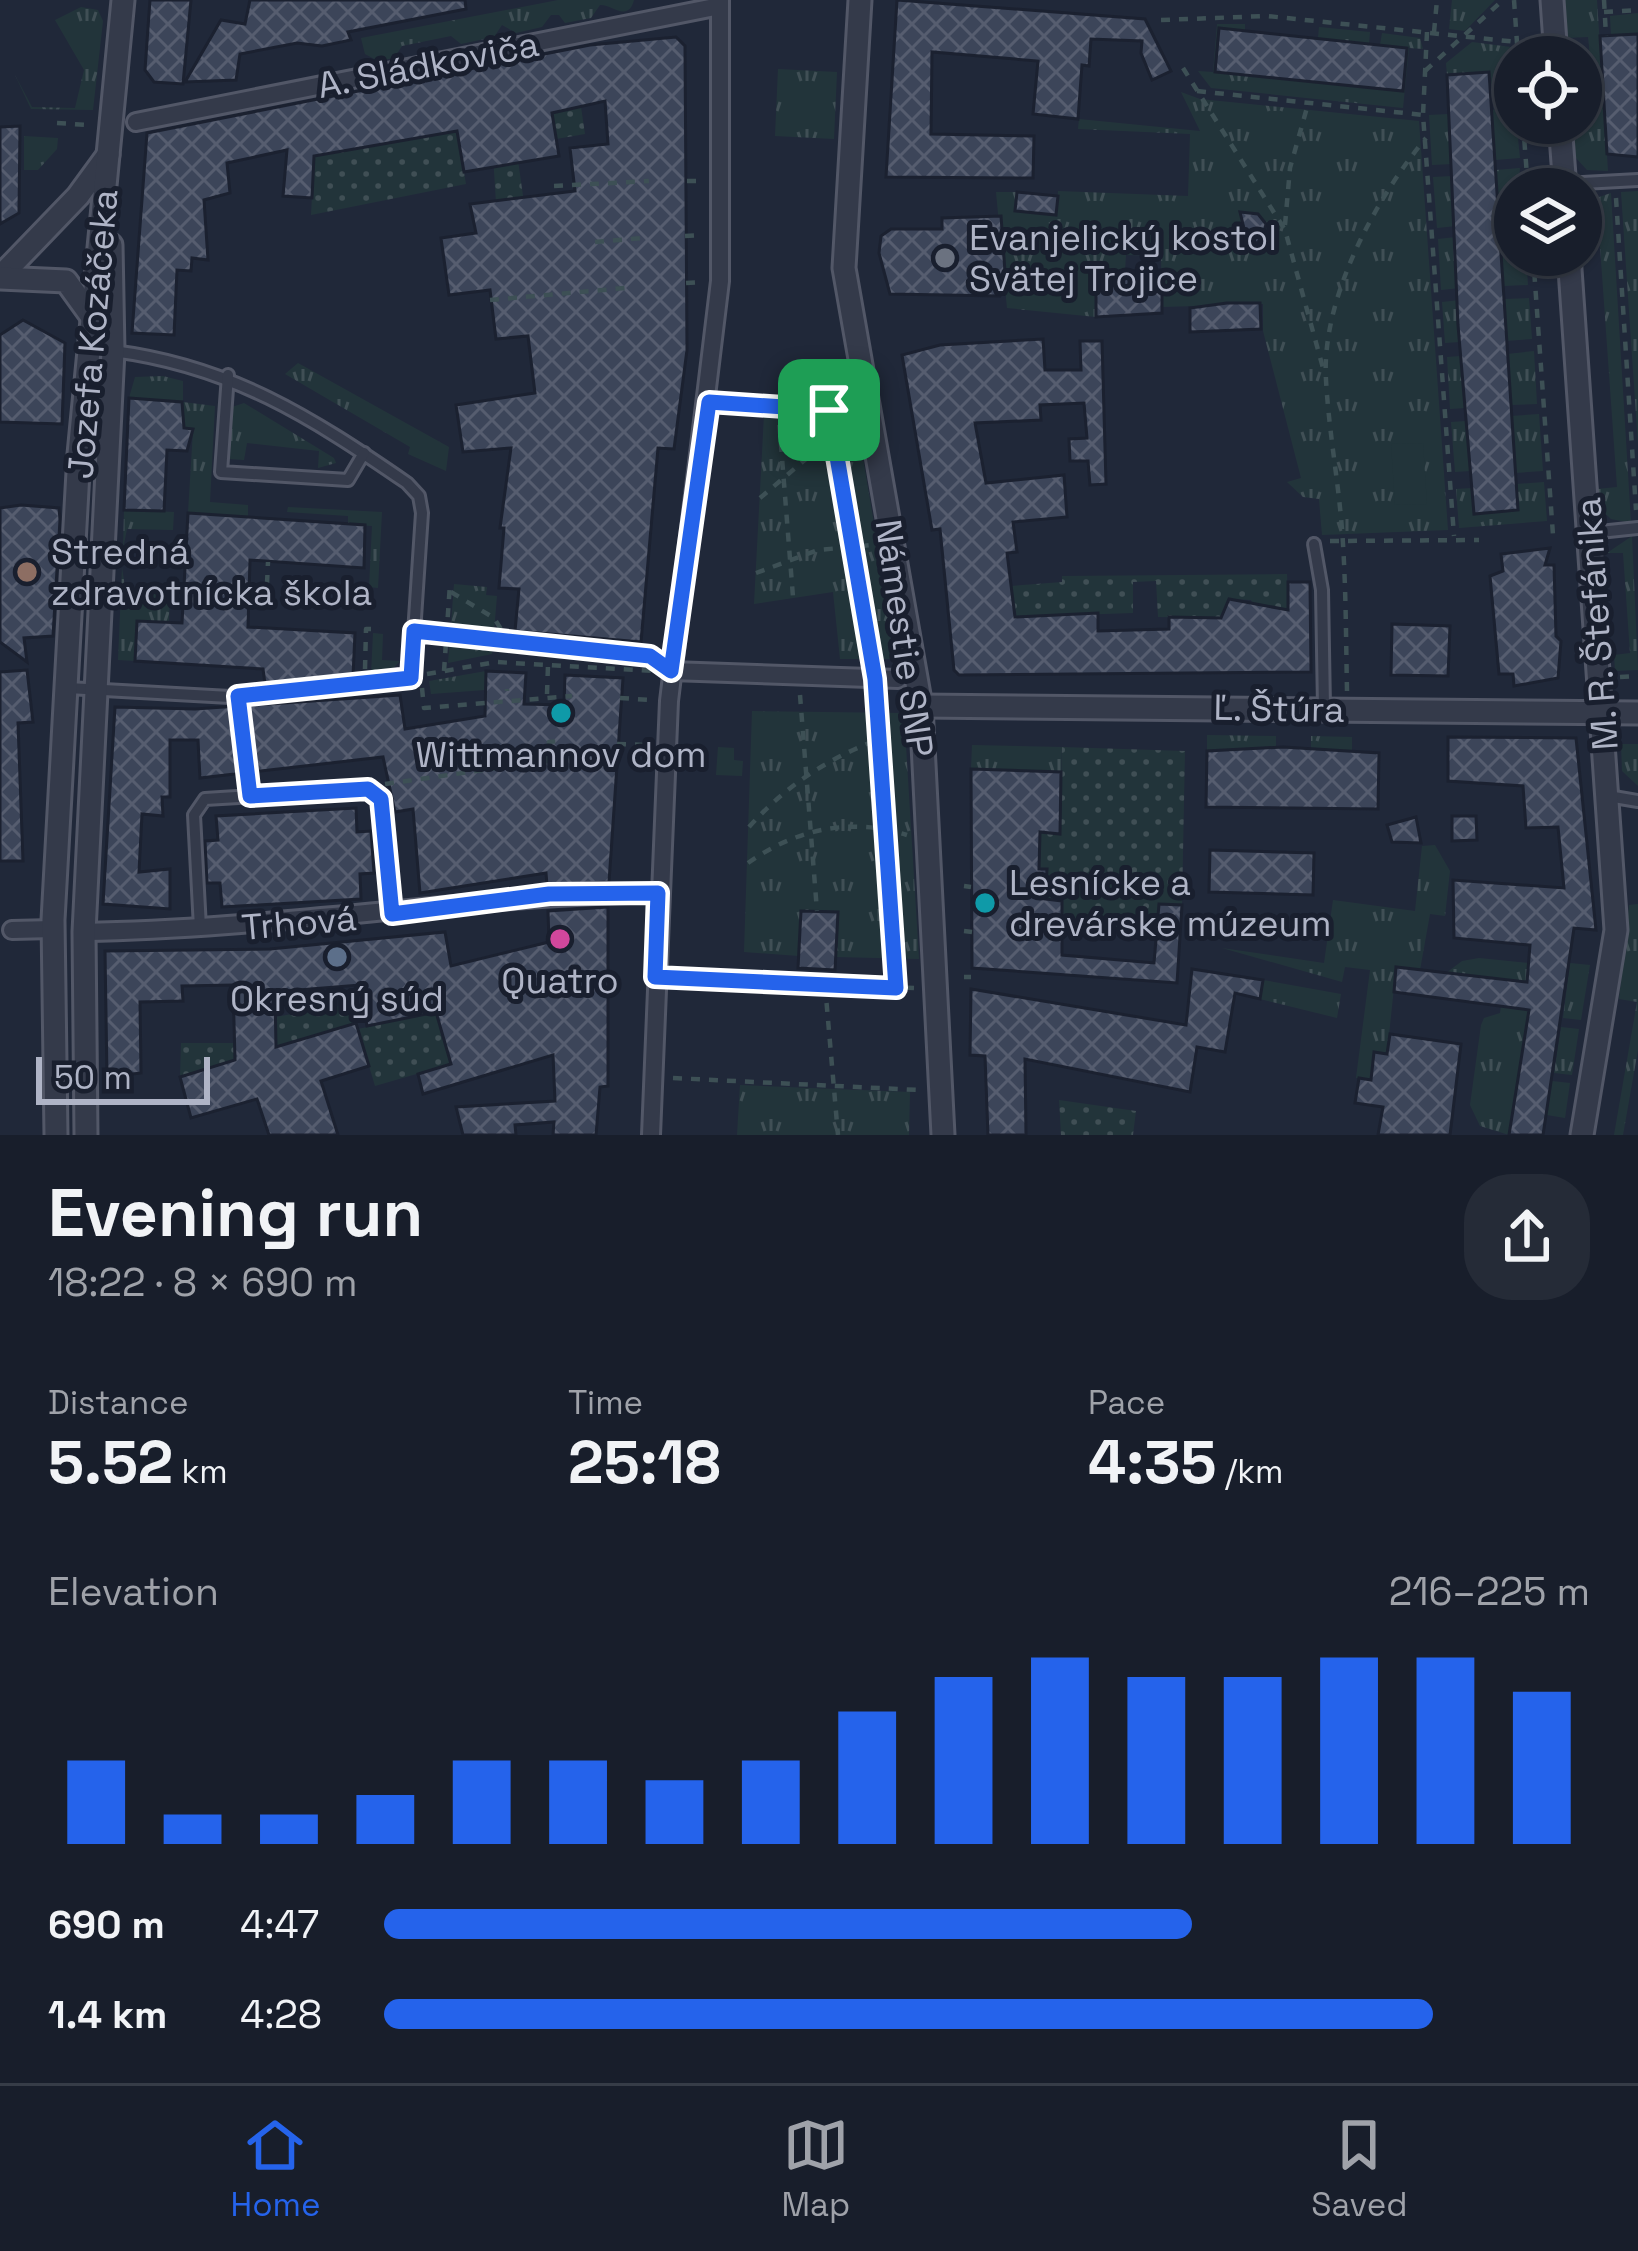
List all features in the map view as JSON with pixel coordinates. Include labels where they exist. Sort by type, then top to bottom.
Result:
[{"type":"street","points":[[0,278],[78,196],[108,154],[123,0]]},
{"type":"street","name":"Námestie SNP","points":[[860,0],[844,268],[921,706],[943,1135]]},
{"type":"street","points":[[1552,0],[1555,36]]},
{"type":"street","points":[[651,1135],[671,671],[709,402],[720,281],[720,3]]},
{"type":"street","name":"A. Sládkoviča","points":[[136,122],[720,3]]},
{"type":"street","name":"Jozefa Kozáčeka","points":[[56,1135],[53,929],[92,317],[108,154]]},
{"type":"street","name":"Jozefa Kozáčeka","points":[[86,1135],[84,932],[113,351],[108,154]]},
{"type":"street","name":"M. R. Štefánika","points":[[1571,276],[1616,930],[1582,1135]]},
{"type":"street","points":[[0,278],[67,281],[92,317]]},
{"type":"street","name":"Námestie SNP","points":[[671,671],[898,680]]},
{"type":"street","name":"Ľ. Štúra","points":[[921,706],[1638,713]]},
{"type":"street","name":"Trhová","points":[[84,932],[200,930],[392,914],[549,894],[658,893]]},
{"type":"street","points":[[12,930],[53,929]]},
{"type":"lane","points":[[1602,181],[1638,180]]},
{"type":"lane","points":[[113,351],[228,375],[364,453],[419,496],[411,678]]},
{"type":"lane","points":[[228,375],[221,472],[347,480],[364,453]]},
{"type":"lane","points":[[1589,533],[1637,529]]},
{"type":"lane","points":[[1319,542],[1324,708]]},
{"type":"lane","points":[[68,688],[238,696],[381,683]]},
{"type":"lane","points":[[200,930],[194,815],[205,799],[368,789],[381,799],[392,914]]},
{"type":"lane","points":[[1608,796],[1638,801]]},
{"type":"path","points":[[1437,0],[1425,71],[1424,115],[1454,536]]},
{"type":"path","points":[[1425,71],[1503,0]]},
{"type":"path","points":[[1514,0],[1517,36]]},
{"type":"path","points":[[1604,0],[1606,36]]},
{"type":"path","points":[[1604,12],[1638,10]]},
{"type":"path","points":[[1160,20],[1267,16],[1494,40]]},
{"type":"path","points":[[1183,68],[1261,184],[1285,230],[1325,374],[1343,543],[1348,709]]},
{"type":"path","points":[[1197,92],[1424,115]]},
{"type":"path","points":[[1285,230],[1289,168],[1309,104]]},
{"type":"path","points":[[57,123],[94,125]]},
{"type":"path","points":[[1325,374],[1345,284],[1363,233],[1384,191],[1426,138]]},
{"type":"path","points":[[1615,179],[1637,529]]},
{"type":"path","points":[[554,186],[649,181]]},
{"type":"path","points":[[595,242],[643,238]]},
{"type":"path","points":[[1534,276],[1553,535]]},
{"type":"path","points":[[490,300],[625,288]]},
{"type":"path","points":[[709,402],[829,410],[867,406]]},
{"type":"path","points":[[778,406],[793,598]]},
{"type":"path","points":[[829,410],[873,679],[896,988]]},
{"type":"path","points":[[760,498],[833,439],[862,429]]},
{"type":"path","points":[[1319,542],[1454,536],[1479,540]]},
{"type":"path","points":[[756,573],[789,558],[882,544]]},
{"type":"path","points":[[267,584],[268,562]]},
{"type":"path","points":[[445,670],[450,588],[494,618],[508,642]]},
{"type":"path","points":[[364,686],[366,629],[380,629]]},
{"type":"path","points":[[414,631],[650,656],[671,671]]},
{"type":"path","points":[[572,696],[547,694],[424,708],[419,676],[496,662],[671,671]]},
{"type":"path","points":[[547,694],[548,665]]},
{"type":"path","points":[[1612,677],[1638,676]]},
{"type":"path","points":[[798,677],[817,911]]},
{"type":"path","points":[[238,696],[250,796]]},
{"type":"path","points":[[620,698],[669,700]]},
{"type":"path","points":[[749,826],[807,773],[908,728]]},
{"type":"path","points":[[368,789],[547,761],[549,742],[559,741]]},
{"type":"path","points":[[617,744],[666,747]]},
{"type":"path","points":[[748,863],[811,831],[847,826],[916,838]]},
{"type":"path","points":[[655,977],[926,988]]},
{"type":"path","points":[[825,985],[838,1135]]},
{"type":"path","points":[[652,1078],[931,1090]]},
{"type":"green space","points":[[558,0],[634,0],[628,10],[600,5],[591,18],[565,23],[559,15],[551,15],[542,27],[516,33],[502,25],[494,37],[461,44],[451,36],[402,46],[394,58],[378,61],[365,54],[361,38]]},
{"type":"green space","points":[[1452,0],[1495,0],[1465,31],[1449,29]]},
{"type":"green space","points":[[1563,0],[1597,0],[1599,36],[1565,36]]},
{"type":"green space","points":[[81,7],[98,10],[103,21],[93,110],[31,109],[15,75],[32,107],[75,108],[84,70],[55,20]]},
{"type":"green space","points":[[1638,13],[1638,34],[1611,35],[1610,16]]},
{"type":"green space","points":[[1217,24],[1245,24],[1245,31],[1403,90],[1407,48],[1380,45],[1382,33],[1420,38],[1423,49],[1409,48],[1403,108],[1211,88],[1198,71],[1213,72]]},
{"type":"green space","points":[[1319,27],[1370,32],[1369,44],[1318,38]]},
{"type":"green space","points":[[1472,42],[1494,45],[1494,98],[1490,98],[1489,73],[1447,75],[1446,63]]},
{"type":"green space","points":[[778,69],[837,72],[834,139],[775,136]]},
{"type":"green space","points":[[1602,78],[1608,171],[1585,168],[1576,158],[1574,144],[1602,144]]},
{"type":"green space","points":[[1181,92],[1200,99],[1419,121],[1448,530],[1322,535],[1319,499],[1303,497],[1287,482],[1301,478],[1263,331],[1263,304],[1162,307],[1161,256],[1126,255],[1125,271],[1096,272],[1096,317],[1007,308],[996,192],[1017,192],[1016,211],[1056,215],[1058,191],[1188,196],[1190,134],[1078,129],[1079,119],[1200,131]]},
{"type":"green space","points":[[581,107],[585,134],[516,146],[527,224],[496,203],[493,155],[462,160],[466,184],[311,215],[314,156]]},
{"type":"green space","points":[[1449,114],[1452,164],[1432,165],[1429,115]]},
{"type":"green space","points":[[24,136],[58,138],[57,149],[38,170],[24,170]]},
{"type":"green space","points":[[1494,144],[1519,144],[1520,158],[1495,160]]},
{"type":"green space","points":[[1453,176],[1456,226],[1437,228],[1433,177]]},
{"type":"green space","points":[[1638,191],[1638,445],[1621,192]]},
{"type":"green space","points":[[1611,193],[1631,523],[1611,519],[1599,508],[1597,489],[1617,487],[1602,275],[1602,196]]},
{"type":"green space","points":[[1456,237],[1460,288],[1441,290],[1438,239]]},
{"type":"green space","points":[[1502,276],[1527,276],[1528,285],[1503,286]]},
{"type":"green space","points":[[1529,298],[1532,339],[1505,341],[1505,299]]},
{"type":"green space","points":[[1460,300],[1459,342],[1445,343],[1442,302]]},
{"type":"green space","points":[[1534,351],[1537,404],[1511,405],[1507,354]]},
{"type":"green space","points":[[1461,356],[1465,408],[1450,409],[1447,357]]},
{"type":"green space","points":[[298,363],[449,447],[446,471],[408,454],[410,447],[285,374]]},
{"type":"green space","points":[[135,377],[183,381],[183,402],[215,406],[210,502],[248,505],[248,519],[188,513],[193,430],[184,428],[182,403],[129,398]]},
{"type":"green space","points":[[244,403],[334,458],[336,463],[318,468],[319,451],[247,443],[244,460],[229,459],[232,407]]},
{"type":"green space","points":[[1539,414],[1543,471],[1515,473],[1511,416]]},
{"type":"green space","points":[[764,415],[856,417],[897,659],[840,659],[833,592],[754,604]]},
{"type":"green space","points":[[1466,421],[1470,471],[1455,472],[1451,422]]},
{"type":"green space","points":[[1423,443],[1427,504],[1395,505],[1391,444]]},
{"type":"green space","points":[[1544,482],[1547,521],[1459,528],[1456,489],[1472,488],[1475,514],[1518,510],[1517,484]]},
{"type":"green space","points":[[288,507],[382,512],[378,588],[369,587],[372,526],[348,524],[348,516],[287,512]]},
{"type":"green space","points":[[124,510],[174,512],[173,530],[127,529],[123,549]]},
{"type":"green space","points":[[1632,536],[1638,670],[1615,671],[1614,655],[1630,653],[1623,553],[1607,553]]},
{"type":"green space","points":[[122,567],[125,587],[170,589],[169,622],[135,661],[118,660]]},
{"type":"green space","points":[[1287,574],[1288,601],[1310,600],[1311,619],[1259,619],[1251,600],[1230,599],[1221,618],[1158,617],[1156,581],[1133,582],[1133,613],[1015,617],[1011,586],[1062,582],[1062,576]]},
{"type":"green space","points":[[454,584],[487,587],[486,595],[497,596],[492,654],[448,663]]},
{"type":"green space","points":[[373,633],[383,634],[382,660],[400,661],[390,672],[371,675]]},
{"type":"green space","points":[[486,671],[485,690],[431,694],[429,681]]},
{"type":"green space","points":[[752,711],[904,713],[919,959],[836,957],[838,913],[801,911],[799,956],[744,952]]},
{"type":"green space","points":[[1207,735],[1276,736],[1276,750],[1207,751]]},
{"type":"green space","points":[[1311,736],[1352,737],[1352,752],[1311,751]]},
{"type":"green space","points":[[1621,744],[1638,744],[1638,786],[1622,771]]},
{"type":"green space","points":[[972,745],[1062,747],[1061,772],[971,769]]},
{"type":"green space","points":[[718,747],[734,748],[734,760],[743,761],[742,776],[716,775]]},
{"type":"green space","points":[[1062,747],[1185,751],[1182,905],[1159,904],[1156,939],[1062,927],[1062,901],[1031,898],[1047,870],[1039,869],[1041,832],[1060,833]]},
{"type":"green space","points":[[1435,845],[1450,871],[1445,916],[1430,914],[1420,970],[1396,968],[1387,1054],[1374,1053],[1371,1080],[1356,1078],[1370,970],[1345,967],[1342,982],[1222,948],[1324,963],[1333,900],[1415,911],[1422,846]]},
{"type":"green space","points":[[1638,904],[1638,1050],[1623,1135],[1614,1135],[1637,1002],[1619,999],[1629,905]]},
{"type":"green space","points":[[1462,961],[1529,963],[1534,985],[1509,1135],[1480,1126],[1470,1105],[1481,1025],[1484,1018],[1500,1013],[1505,980],[1446,973]]},
{"type":"green space","points":[[1570,963],[1590,965],[1581,1020],[1563,1018]]},
{"type":"green space","points":[[1263,980],[1341,994],[1337,1018],[1260,999]]},
{"type":"green space","points":[[351,1004],[356,1023],[180,1077],[181,1043],[259,1043],[275,1017]]},
{"type":"green space","points":[[436,1012],[451,1064],[375,1086],[358,1029]]},
{"type":"green space","points":[[1561,1027],[1579,1029],[1572,1075],[1554,1073]]},
{"type":"green space","points":[[1552,1081],[1570,1083],[1565,1118],[1547,1115]]},
{"type":"green space","points":[[740,1085],[910,1092],[909,1135],[737,1135]]},
{"type":"green space","points":[[1059,1100],[1136,1111],[1133,1135],[1061,1135]]},
{"type":"building","points":[[150,0],[191,0],[183,84],[154,82],[145,70]]},
{"type":"building","points":[[250,0],[465,0],[466,9],[348,32],[351,40],[322,46],[297,43],[240,54],[236,80],[185,82],[221,20],[245,24]]},
{"type":"building","points":[[897,0],[1145,19],[1171,71],[1152,80],[1141,53],[1142,41],[1091,39],[1089,66],[1082,65],[1078,119],[1033,114],[1038,61],[932,52],[931,134],[1034,136],[1033,178],[886,177]]},
{"type":"building","points":[[1219,28],[1407,48],[1403,91],[1215,72]]},
{"type":"building","points":[[1638,34],[1638,157],[1607,154],[1600,36]]},
{"type":"building","points":[[676,37],[685,46],[687,350],[674,449],[658,448],[641,642],[515,631],[519,589],[499,588],[504,528],[500,528],[511,448],[463,452],[456,405],[535,393],[528,336],[496,339],[490,290],[449,295],[441,238],[476,233],[470,204],[575,191],[570,148],[608,144],[605,101],[552,113],[559,156],[464,172],[457,131],[314,156],[312,198],[283,196],[287,150],[227,163],[230,193],[204,200],[208,260],[192,258],[191,271],[177,270],[174,335],[132,333],[147,133],[590,45]]},
{"type":"building","points":[[1489,72],[1495,168],[1494,276],[1503,276],[1518,510],[1474,514],[1458,325],[1447,75]]},
{"type":"building","points":[[20,126],[19,213],[0,224],[0,127]]},
{"type":"building","points":[[1017,192],[1058,196],[1056,215],[1015,211]]},
{"type":"building","points":[[1240,212],[1258,214],[1266,224],[1263,238],[1249,249]]},
{"type":"building","name":"Evanjelický kostol Svätej Trojice","points":[[1001,216],[1006,286],[1000,296],[890,294],[879,253],[881,236],[891,229],[942,229],[942,218]]},
{"type":"building","points":[[1162,270],[1162,313],[1096,317],[1096,272]]},
{"type":"building","points":[[1260,303],[1261,329],[1190,332],[1190,308]]},
{"type":"building","points":[[23,320],[65,343],[62,424],[0,422],[0,335]]},
{"type":"building","points":[[1043,339],[1045,370],[1081,370],[1080,341],[1102,341],[1106,484],[1090,485],[1088,461],[1070,461],[1069,439],[1087,438],[1084,403],[1040,405],[1041,420],[975,423],[986,483],[1064,475],[1067,517],[1013,522],[1017,552],[1007,553],[1015,617],[1098,613],[1098,631],[1169,629],[1169,617],[1221,618],[1229,599],[1288,610],[1288,582],[1310,582],[1311,672],[959,675],[954,670],[940,529],[932,530],[902,355],[940,345]]},
{"type":"building","points":[[129,398],[182,402],[184,428],[193,429],[187,451],[167,450],[164,511],[124,510]]},
{"type":"building","name":"Stredná zdravotnícka škola","points":[[0,508],[59,508],[60,520],[53,636],[24,638],[27,662],[0,642]]},
{"type":"building","points":[[188,513],[365,525],[364,568],[250,560],[248,627],[355,633],[353,676],[265,684],[263,669],[135,661],[137,621],[182,623]]},
{"type":"building","points":[[1550,548],[1545,565],[1554,565],[1556,636],[1561,641],[1558,678],[1514,686],[1513,674],[1499,674],[1490,576],[1503,571],[1501,554]]},
{"type":"building","points":[[1392,624],[1450,626],[1448,676],[1391,675]]},
{"type":"building","points":[[27,670],[33,722],[18,723],[23,861],[0,861],[0,672]]},
{"type":"building","points":[[486,671],[526,673],[524,704],[564,705],[565,675],[623,678],[609,882],[547,885],[546,873],[420,893],[413,809],[395,812],[383,757],[200,778],[198,740],[170,740],[170,797],[162,797],[163,816],[142,814],[139,872],[170,869],[170,909],[103,904],[115,707],[195,709],[400,695],[405,729],[485,716]]},
{"type":"building","points":[[1448,737],[1576,738],[1596,930],[1574,928],[1543,1135],[1509,1135],[1529,1010],[1394,992],[1396,967],[1527,982],[1530,945],[1454,938],[1453,880],[1564,888],[1558,827],[1526,828],[1523,786],[1448,781]]},
{"type":"building","points":[[1283,747],[1379,753],[1378,809],[1206,807],[1207,751]]},
{"type":"building","points":[[971,769],[1061,772],[1060,834],[1040,832],[1039,869],[1047,869],[1045,899],[1062,901],[1062,955],[1154,963],[1159,904],[1182,905],[1177,983],[972,968]]},
{"type":"building","points":[[356,808],[357,832],[371,831],[374,873],[360,874],[361,899],[222,907],[220,883],[207,883],[205,841],[218,840],[216,816]]},
{"type":"building","points":[[1452,816],[1476,816],[1477,840],[1452,841]]},
{"type":"building","points":[[1416,817],[1421,843],[1392,842],[1387,825]]},
{"type":"building","points":[[1210,850],[1314,853],[1313,895],[1209,892]]},
{"type":"building","points":[[608,907],[608,1086],[600,1087],[596,1135],[553,1135],[554,1122],[515,1125],[516,1135],[463,1135],[456,1107],[555,1101],[553,1055],[423,1094],[418,1074],[451,1064],[436,1012],[367,1026],[359,985],[275,992],[276,1047],[356,1023],[369,1066],[321,1081],[338,1135],[269,1135],[257,1099],[191,1118],[180,1077],[235,1060],[233,985],[182,986],[183,1001],[140,1002],[141,1073],[107,1077],[105,951],[270,949],[445,932],[451,966],[549,942],[548,911]]},
{"type":"building","points":[[801,911],[838,912],[835,970],[798,968]]},
{"type":"building","points":[[1192,969],[1263,980],[1260,999],[1235,993],[1225,1052],[1197,1047],[1190,1092],[1025,1059],[1026,1135],[988,1135],[985,1056],[970,1055],[971,989],[1186,1025]]},
{"type":"building","points":[[1390,1034],[1461,1044],[1450,1135],[1378,1135],[1383,1107],[1355,1103],[1359,1078],[1371,1080],[1374,1052],[1387,1054]]},
{"type":"place","name":"Evanjelický kostol Svätej Trojice","points":[[945,258]]},
{"type":"place","name":"Stredná zdravotnícka škola","points":[[27,572]]},
{"type":"place","name":"Wittmannov dom","points":[[561,713]]},
{"type":"place","name":"Lesnícke a drevárske múzeum","points":[[985,903]]},
{"type":"place","name":"Quatro","points":[[560,939]]},
{"type":"place","name":"Okresný súd","points":[[337,957]]},
{"type":"route","points":[[709,402],[829,410],[875,679],[896,988],[655,977],[658,893],[549,894],[392,914],[381,799],[368,789],[250,796],[238,696],[411,678],[414,631],[650,656],[671,671],[709,402]]}]
